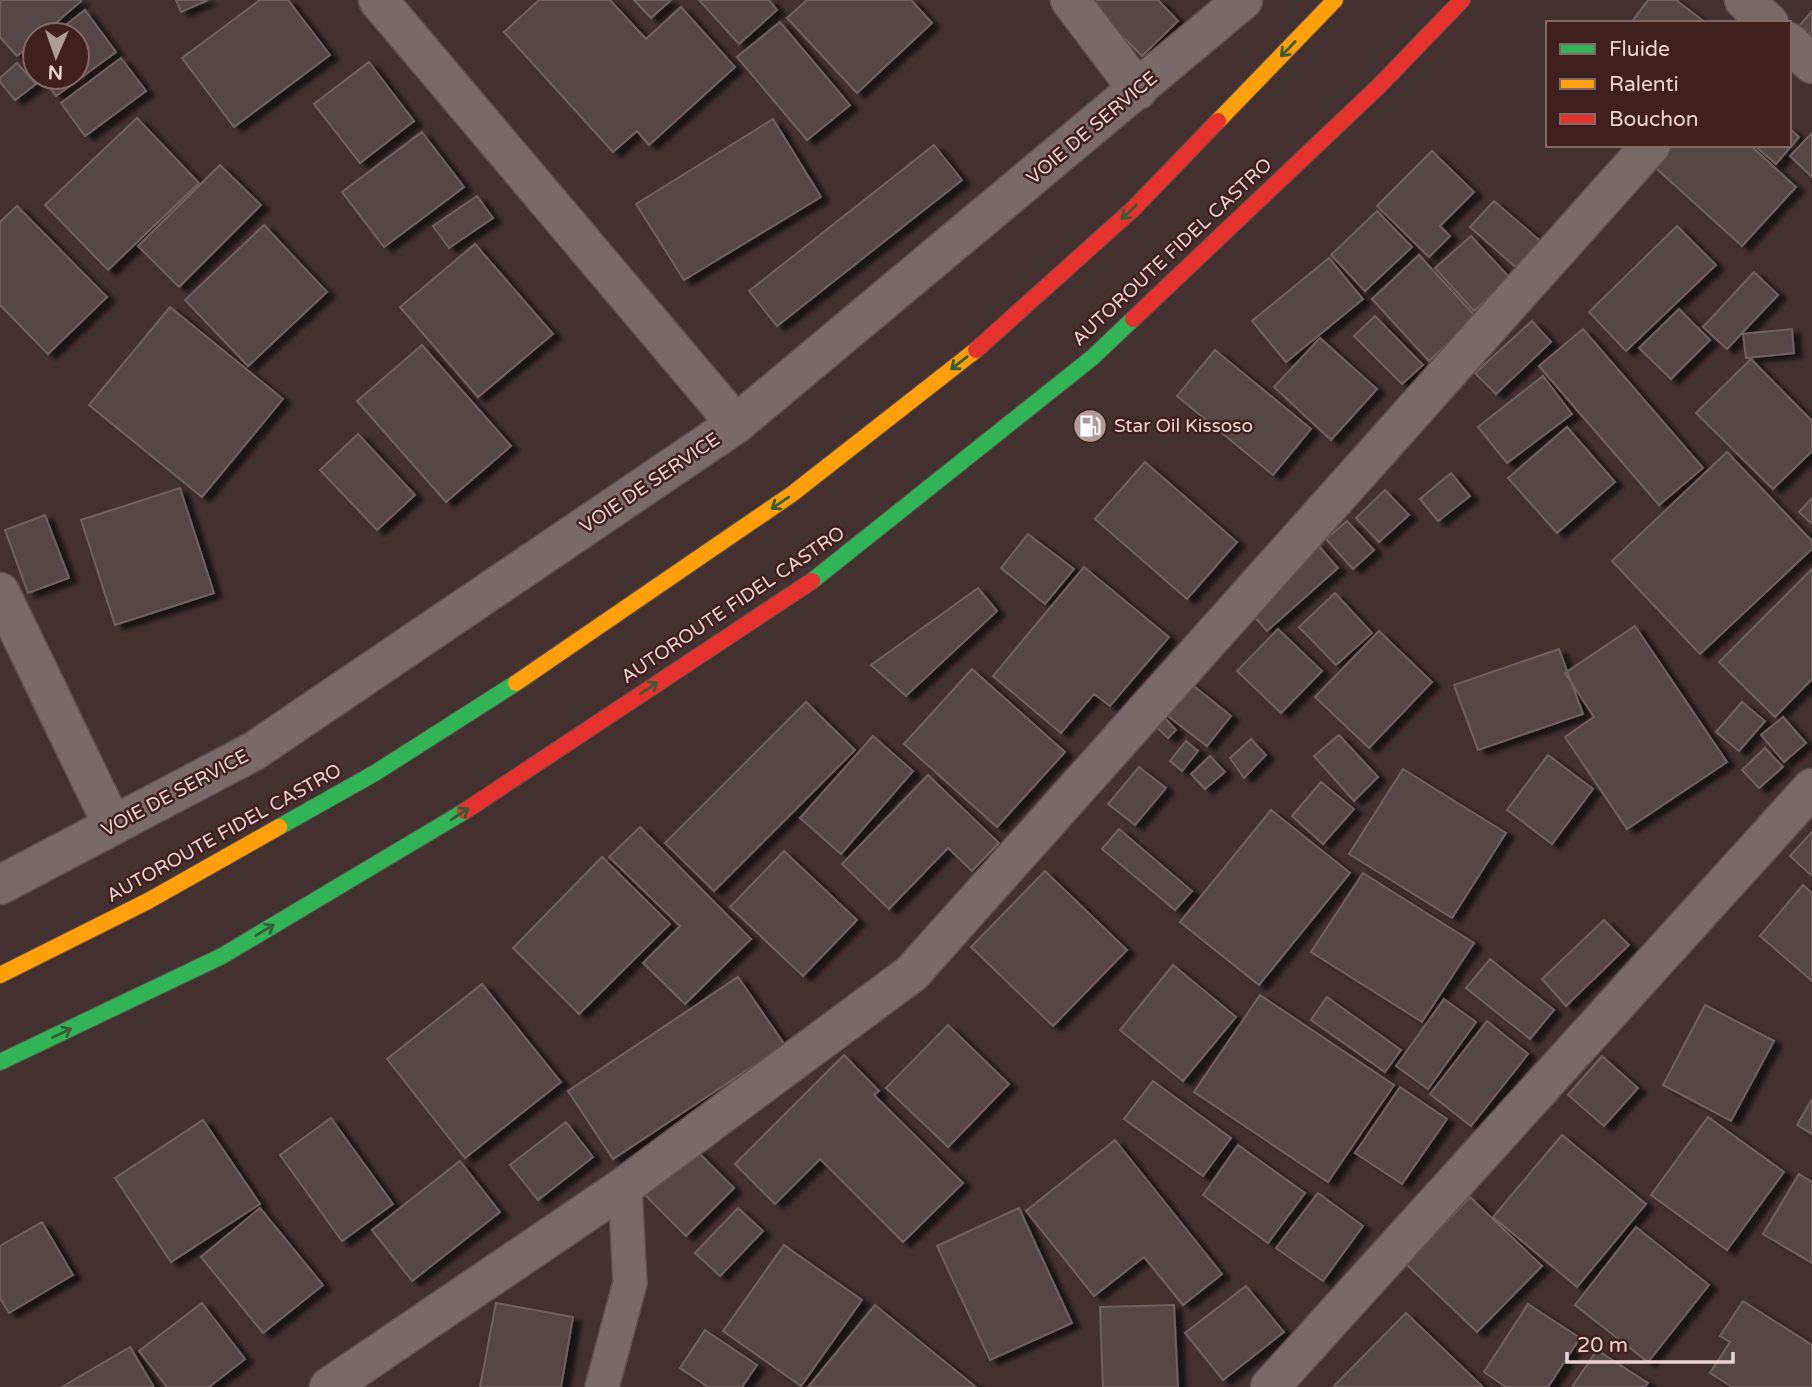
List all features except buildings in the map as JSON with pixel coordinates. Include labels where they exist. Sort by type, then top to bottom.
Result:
[{"type":"highway","name":"AUTOROUTE FIDEL CASTRO","points":[[0,975],[148,901],[375,773],[539,668],[792,494],[977,349],[1133,209],[1335,0]]},
{"type":"highway","name":"AUTOROUTE FIDEL CASTRO","points":[[0,1062],[222,956],[455,817],[825,572],[1093,357],[1379,86],[1462,0]]},
{"type":"street","points":[[378,0],[736,424]]},
{"type":"street","points":[[1070,0],[1138,90]]},
{"type":"street","name":"VOIE DE SERVICE","points":[[0,885],[254,751],[736,424],[1138,90],[1242,0]]},
{"type":"street","points":[[1791,44],[1812,64]]},
{"type":"street","points":[[329,1387],[625,1186],[912,973],[1649,147]]},
{"type":"street","points":[[0,592],[113,826]]},
{"type":"street","points":[[1270,1387],[1812,788]]},
{"type":"lane","points":[[601,1387],[630,1283],[625,1186]]},
{"type":"traffic: fast","points":[[812,581],[1093,357],[1133,319]]},
{"type":"traffic: fast","points":[[279,827],[375,773],[516,683]]},
{"type":"traffic: fast","points":[[0,1062],[222,956],[465,811]]},
{"type":"traffic: slow","points":[[1218,121],[1335,0]]},
{"type":"traffic: slow","points":[[516,683],[792,494],[976,350]]},
{"type":"traffic: slow","points":[[0,975],[148,901],[279,827]]},
{"type":"traffic: jam","points":[[1133,319],[1379,86],[1462,0]]},
{"type":"traffic: jam","points":[[976,350],[1133,209],[1218,121]]},
{"type":"traffic: jam","points":[[465,811],[812,581]]},
{"type":"place","name":"Star Oil Kissoso","points":[[1090,426]]}]
